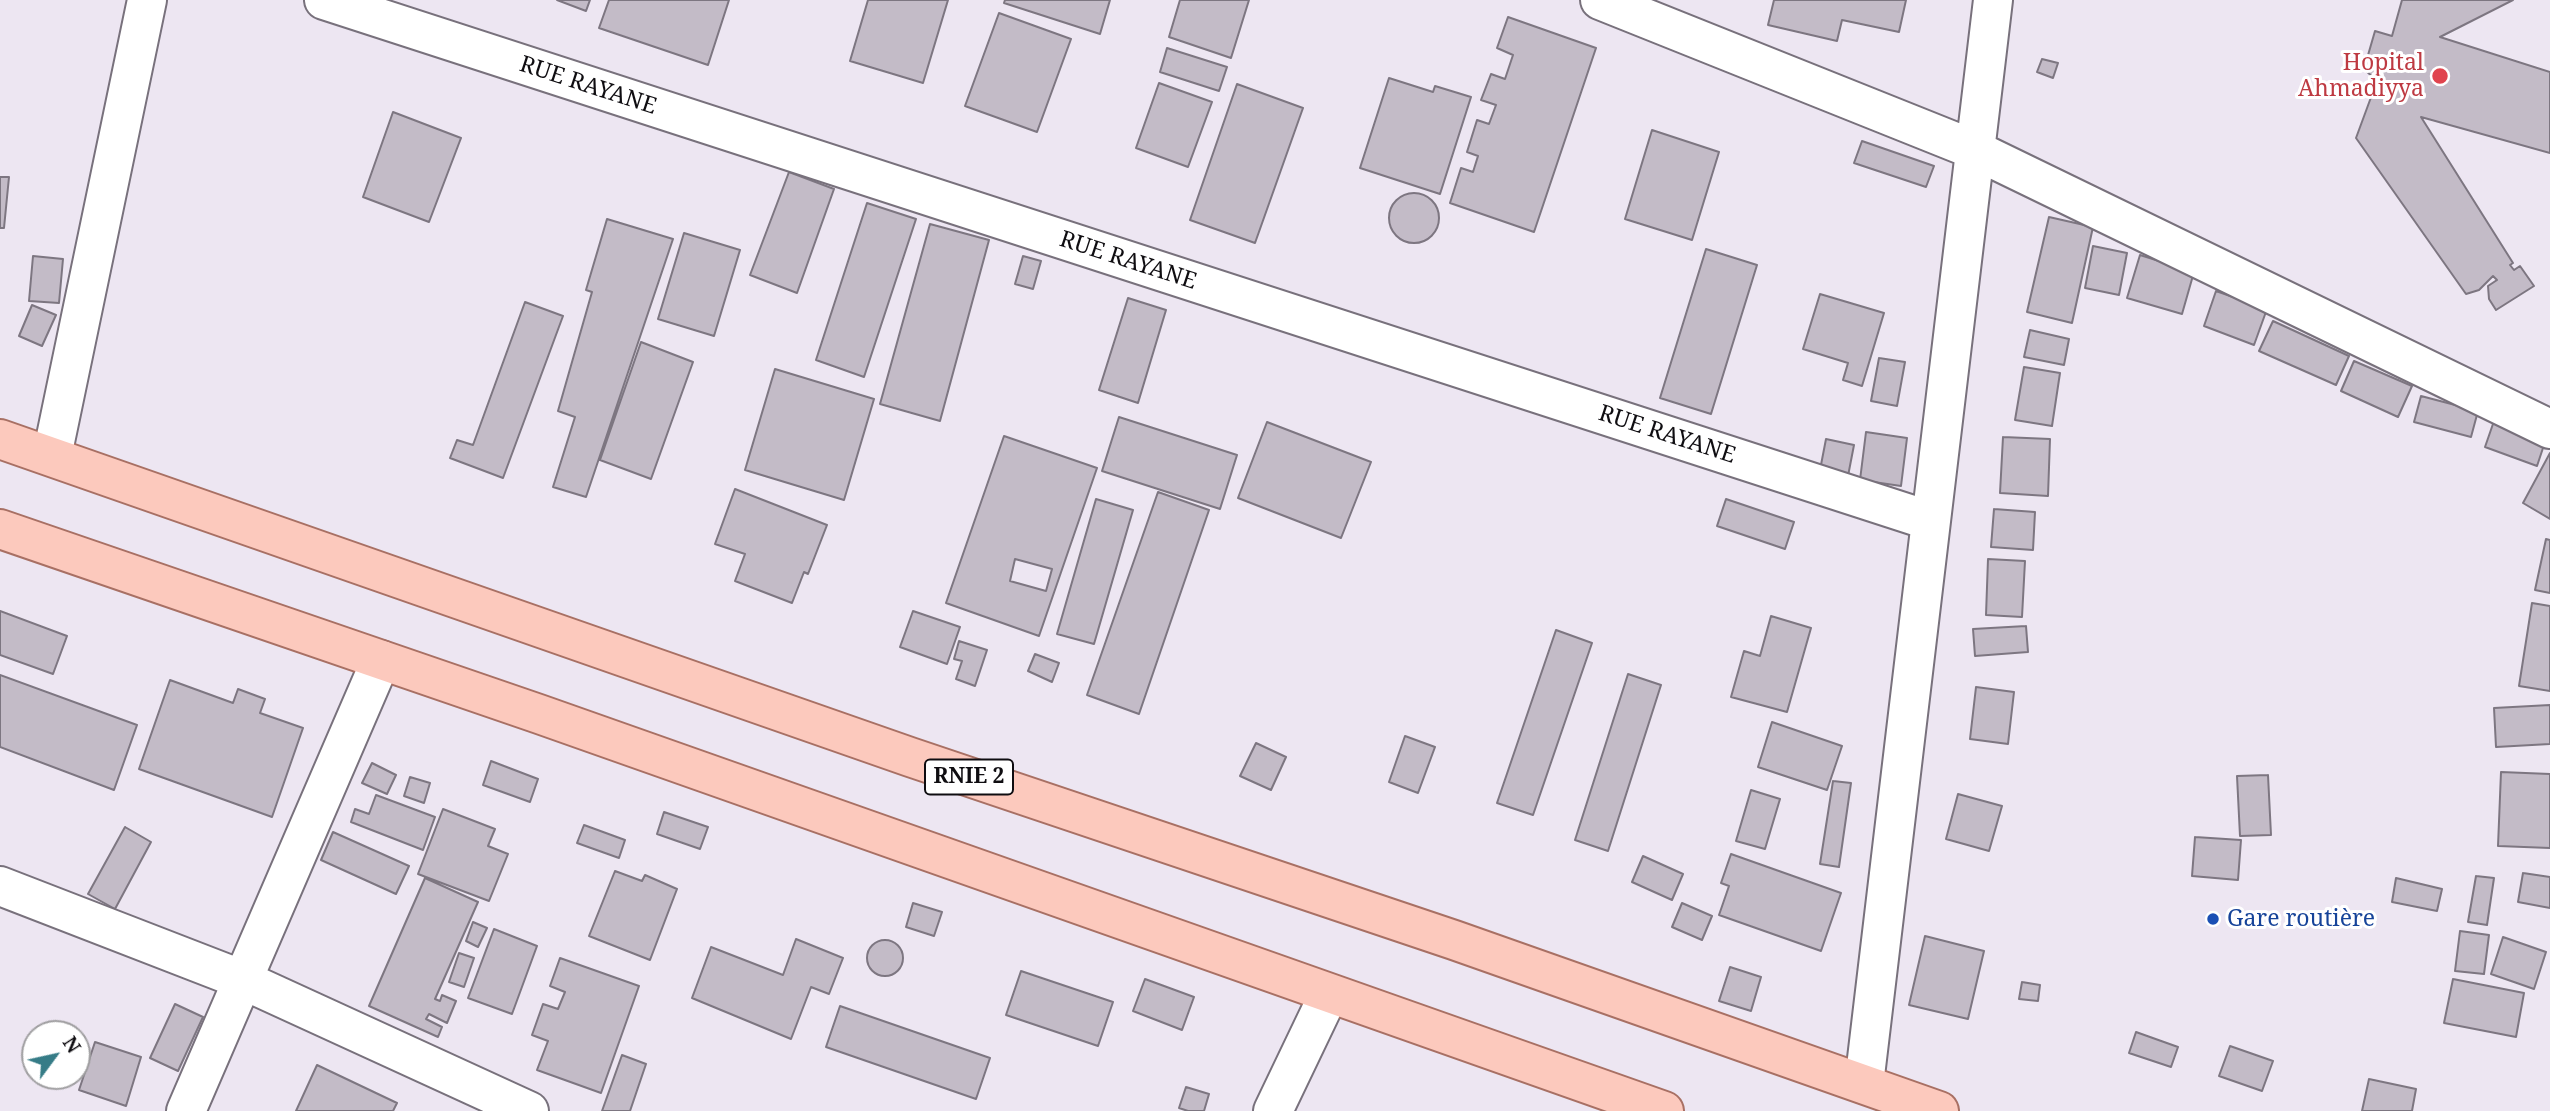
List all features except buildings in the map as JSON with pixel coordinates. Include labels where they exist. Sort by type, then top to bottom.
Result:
[{"type":"main road","name":"RNIE 2","points":[[0,439],[910,757],[1454,940],[1939,1111]]},
{"type":"main road","points":[[0,529],[552,719],[1664,1111]]},
{"type":"street","points":[[52,456],[147,0]]},
{"type":"street","name":"RUE RAYANE","points":[[324,0],[1931,521]]},
{"type":"street","points":[[1600,0],[1975,150],[2550,429]]},
{"type":"street","points":[[1864,1084],[1993,0]]},
{"type":"street","points":[[186,1111],[381,660]]},
{"type":"street","points":[[0,886],[243,980],[529,1111]]},
{"type":"street","points":[[1273,1111],[1329,994]]},
{"type":"place","name":"Hopital Ahmadiyya","points":[[2440,76]]},
{"type":"place","name":"Gare routière","points":[[2213,919]]}]
